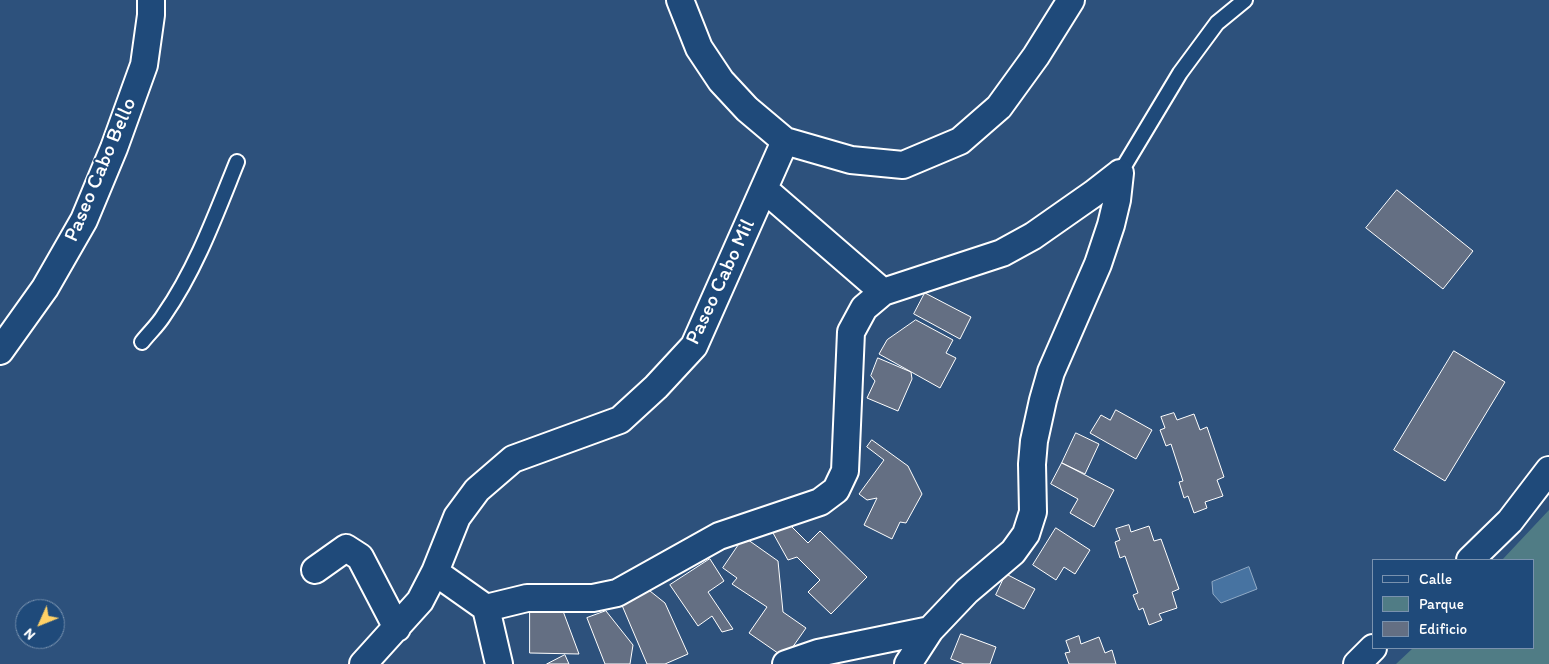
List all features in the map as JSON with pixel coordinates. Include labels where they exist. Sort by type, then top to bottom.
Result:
[{"type":"street","name":"Paseo Cabo Bello","points":[[0,351],[45,288],[84,220],[114,148],[144,65],[151,15],[151,0]]},
{"type":"street","points":[[680,0],[699,48],[721,81],[747,109],[785,141],[850,160],[903,165],[960,141],[999,107],[1036,56],[1071,0]]},
{"type":"street","name":"Paseo Cabo Mil","points":[[362,664],[420,601],[457,517],[476,490],[513,460],[620,420],[656,387],[694,346],[785,141]]},
{"type":"street","points":[[486,608],[526,598],[593,598],[617,593],[719,536],[820,502],[836,490],[844,471],[851,332],[864,308],[883,292],[1002,253],[1033,236],[1120,173]]},
{"type":"street","points":[[908,664],[930,630],[967,591],[1013,552],[1026,534],[1033,512],[1032,464],[1034,441],[1043,400],[1051,372],[1098,264],[1111,225],[1117,200],[1120,173]]},
{"type":"street","points":[[764,189],[883,292]]},
{"type":"street","points":[[1471,559],[1510,521],[1549,470]]},
{"type":"street","points":[[315,570],[346,548],[360,557],[397,628]]},
{"type":"street","points":[[434,572],[486,608],[499,664]]},
{"type":"street","points":[[786,664],[818,653],[930,630]]},
{"type":"street","points":[[1358,664],[1372,649]]},
{"type":"lane","points":[[1120,173],[1180,73],[1217,23],[1245,0]]},
{"type":"lane","points":[[142,342],[164,316],[185,280],[237,162]]},
{"type":"green space","points":[[1549,510],[1549,664],[1396,664],[1412,649],[1534,649],[1534,559],[1503,559]]},
{"type":"water","points":[[1249,567],[1257,589],[1221,603],[1213,594],[1212,582]]},
{"type":"building","points":[[1397,190],[1473,251],[1443,289],[1366,228]]},
{"type":"building","points":[[925,293],[971,317],[960,339],[914,314]]},
{"type":"building","points":[[916,320],[953,340],[946,353],[956,358],[940,388],[879,354],[887,340]]},
{"type":"building","points":[[1454,351],[1505,382],[1445,481],[1394,450]]},
{"type":"building","points":[[878,358],[911,372],[912,379],[898,411],[867,398],[875,381],[871,376]]},
{"type":"building","points":[[1116,410],[1152,430],[1136,459],[1090,433],[1101,415],[1110,420]]},
{"type":"building","points":[[1174,413],[1177,420],[1194,414],[1200,430],[1207,427],[1224,477],[1217,480],[1223,496],[1205,502],[1207,508],[1194,513],[1188,496],[1184,498],[1179,482],[1183,481],[1171,444],[1166,446],[1160,430],[1165,428],[1161,417]]},
{"type":"building","points":[[1076,433],[1099,444],[1085,474],[1062,463]]},
{"type":"building","points":[[872,440],[908,466],[922,494],[906,523],[900,522],[892,539],[864,525],[877,498],[867,500],[859,494],[884,460],[867,447]]},
{"type":"building","points":[[1062,463],[1114,490],[1094,527],[1070,513],[1078,499],[1051,484]]},
{"type":"building","points":[[785,520],[808,543],[820,531],[867,577],[831,614],[808,592],[820,580],[797,557],[788,560],[773,533]]},
{"type":"building","points":[[1129,525],[1131,532],[1149,526],[1154,541],[1161,539],[1179,589],[1172,592],[1177,608],[1159,614],[1162,620],[1149,625],[1143,608],[1139,610],[1133,595],[1138,593],[1125,556],[1120,558],[1115,542],[1120,540],[1116,529]]},
{"type":"building","points":[[1056,528],[1090,550],[1075,574],[1064,567],[1056,580],[1033,565]]},
{"type":"building","points":[[744,537],[778,561],[783,612],[806,628],[785,658],[749,633],[767,607],[732,584],[737,578],[723,568]]},
{"type":"building","points":[[710,559],[724,581],[708,592],[733,629],[722,632],[712,616],[698,626],[670,585]]},
{"type":"building","points":[[1006,574],[1035,589],[1024,609],[996,595]]},
{"type":"building","points":[[650,591],[665,603],[688,654],[665,664],[647,664],[621,603]]},
{"type":"building","points":[[530,611],[563,611],[579,654],[530,653]]},
{"type":"building","points":[[606,611],[633,645],[630,664],[605,664],[587,618]]},
{"type":"building","points":[[961,634],[996,647],[990,664],[964,664],[951,659]]},
{"type":"building","points":[[1079,636],[1081,644],[1099,637],[1105,653],[1112,650],[1116,664],[1069,664],[1065,653],[1070,652],[1066,641]]},
{"type":"building","points":[[565,655],[569,664],[547,664]]}]
